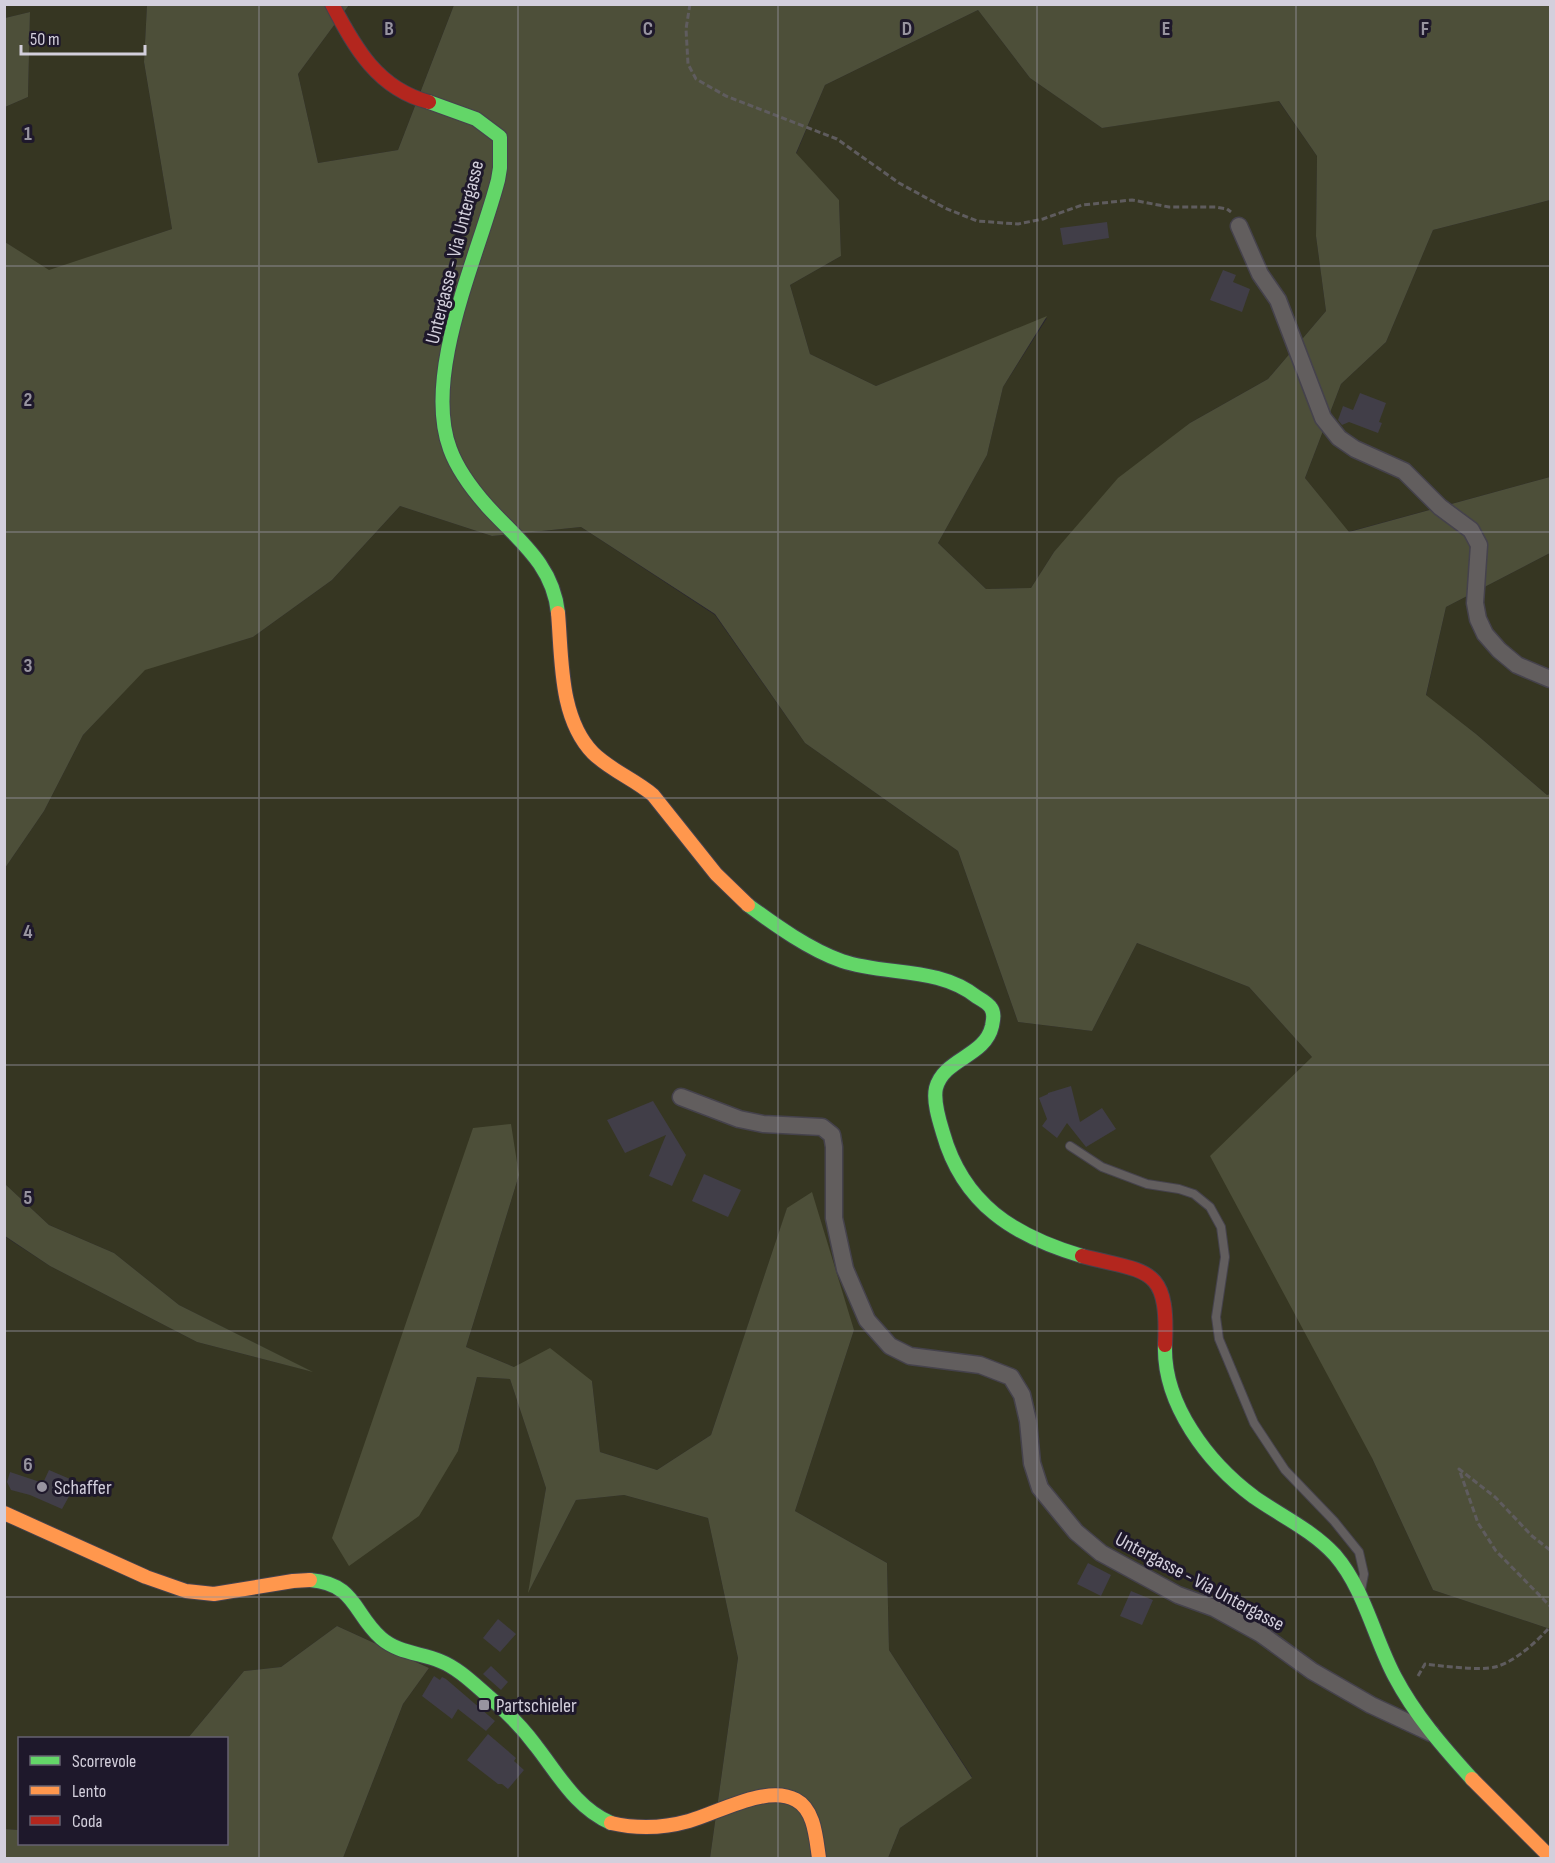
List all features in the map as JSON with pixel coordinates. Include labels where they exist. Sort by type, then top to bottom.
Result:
[{"type":"street","name":"Untergasse - Via Untergasse","points":[[332,4],[350,39],[376,73],[408,96],[466,113],[485,123],[500,137],[500,169],[456,311],[444,389],[445,433],[454,462],[466,479],[538,559],[551,581],[557,601],[567,698],[574,724],[587,746],[603,763],[648,789],[723,882],[741,900],[779,926],[825,954],[851,964],[917,972],[953,982],[980,996],[992,1010],[994,1027],[983,1047],[954,1065],[943,1075],[936,1088],[936,1104],[955,1167],[977,1200],[1019,1231],[1076,1255],[1135,1268],[1149,1275],[1159,1288],[1166,1305],[1166,1374],[1192,1430],[1220,1467],[1240,1486],[1316,1536],[1333,1552],[1346,1570],[1400,1688],[1416,1711],[1432,1733],[1486,1793],[1551,1857]]},
{"type":"street","points":[[1239,226],[1260,274],[1278,300],[1323,418],[1339,438],[1355,449],[1404,471],[1440,507],[1471,531],[1479,545],[1474,603],[1485,634],[1517,665],[1551,679]]},
{"type":"street","name":"Untergasse - Via Untergasse","points":[[681,1097],[739,1119],[763,1124],[822,1127],[832,1135],[834,1218],[845,1269],[867,1320],[890,1346],[910,1356],[980,1365],[1011,1377],[1022,1395],[1028,1421],[1032,1463],[1040,1488],[1076,1532],[1101,1553],[1178,1595],[1214,1608],[1242,1623],[1322,1676],[1371,1704],[1432,1733]]},
{"type":"street","points":[[4,1513],[151,1579],[201,1594],[218,1594],[302,1580],[321,1580],[335,1586],[350,1598],[372,1630],[386,1642],[450,1665],[488,1695],[525,1731],[576,1797],[599,1818],[612,1823],[633,1826],[660,1825],[689,1821],[769,1794],[784,1796],[797,1801],[807,1809],[819,1858]]},
{"type":"lane","points":[[1070,1146],[1102,1167],[1147,1184],[1194,1194],[1210,1207],[1221,1227],[1225,1257],[1216,1317],[1219,1339],[1254,1423],[1285,1470],[1334,1521],[1359,1552],[1364,1574],[1359,1598]]},
{"type":"path","points":[[690,4],[686,29],[688,63],[696,79],[726,96],[837,139],[899,183],[945,208],[977,221],[1018,224],[1043,219],[1082,205],[1132,200],[1169,207],[1227,209],[1233,213],[1239,226]]},
{"type":"path","points":[[1551,1550],[1532,1536],[1495,1497],[1459,1469],[1478,1523],[1496,1551],[1551,1606]]},
{"type":"path","points":[[1416,1711],[1418,1675],[1425,1664],[1494,1668],[1524,1652],[1551,1627]]},
{"type":"green space","points":[[5,5],[147,5],[144,62],[172,229],[48,271],[5,242],[5,107],[28,97],[30,12],[5,18]]},
{"type":"green space","points":[[147,5],[349,5],[298,74],[318,163],[398,150],[454,5],[1550,5],[1550,200],[1433,230],[1386,342],[1341,384],[1305,478],[1349,532],[1550,477],[1550,553],[1446,607],[1426,695],[1547,795],[1550,794],[1550,1629],[1433,1590],[1372,1458],[1210,1156],[1312,1057],[1249,987],[1137,943],[1092,1031],[1018,1022],[958,851],[805,743],[715,614],[581,527],[492,536],[400,506],[332,580],[253,637],[145,670],[83,735],[44,811],[5,868],[5,242],[49,270],[172,229],[144,62]],"holes":[[[978,10],[1030,78],[1102,128],[1279,101],[1317,156],[1316,236],[1326,311],[1268,379],[1190,423],[1118,478],[1054,552],[1031,588],[986,589],[938,543],[987,455],[1003,387],[1047,316],[876,386],[810,354],[790,285],[841,256],[839,200],[796,153],[825,85]]]},
{"type":"green space","points":[[349,5],[454,5],[398,150],[318,163],[298,74]]},
{"type":"green space","points":[[978,10],[1030,78],[1102,128],[1278,100],[1317,156],[1316,236],[1326,311],[1268,379],[1190,423],[1054,552],[1031,588],[986,589],[938,543],[987,455],[1003,387],[1047,318],[876,386],[810,354],[790,285],[841,256],[839,200],[796,154],[825,85]]},
{"type":"green space","points":[[30,12],[28,97],[5,107],[5,18]]},
{"type":"green space","points":[[1550,200],[1550,477],[1348,532],[1305,478],[1341,384],[1386,342],[1433,230]]},
{"type":"green space","points":[[400,506],[492,536],[581,527],[715,615],[805,743],[958,851],[1018,1022],[1092,1031],[1137,943],[1249,987],[1313,1058],[1372,1458],[1433,1590],[1550,1629],[1550,1858],[888,1858],[900,1828],[972,1777],[889,1650],[887,1563],[795,1511],[854,1330],[787,1209],[711,1435],[657,1470],[600,1452],[592,1381],[514,1367],[466,1347],[519,1175],[473,1128],[458,1451],[477,1377],[510,1379],[546,1488],[529,1591],[576,1500],[624,1495],[708,1518],[738,1658],[710,1858],[343,1858],[403,1704],[429,1668],[337,1626],[281,1667],[244,1671],[189,1737],[18,1737],[18,1830],[5,1829],[4,1236],[50,1266],[197,1342],[310,1371],[179,1305],[114,1253],[49,1225],[5,1184],[5,868],[44,811],[83,735],[145,669],[253,637],[332,580]]},
{"type":"green space","points":[[1550,553],[1550,794],[1547,795],[1476,734],[1426,696],[1446,607]]},
{"type":"green space","points":[[511,1124],[519,1175],[466,1347],[514,1367],[550,1348],[592,1381],[600,1452],[657,1470],[711,1435],[787,1208],[812,1192],[854,1330],[795,1511],[887,1563],[889,1650],[972,1778],[900,1828],[888,1858],[710,1858],[738,1658],[708,1518],[624,1495],[576,1500],[528,1593],[546,1488],[510,1379],[477,1377],[458,1451],[419,1516],[349,1566],[332,1538],[473,1128]]},
{"type":"green space","points":[[5,1184],[49,1225],[114,1253],[179,1305],[313,1372],[197,1342],[50,1266],[5,1236]]},
{"type":"green space","points":[[337,1626],[429,1668],[403,1704],[343,1858],[5,1858],[4,1829],[18,1830],[18,1845],[228,1845],[228,1737],[189,1737],[244,1671],[281,1667]]},
{"type":"building","points":[[1107,222],[1109,238],[1063,245],[1060,228]]},
{"type":"building","points":[[1223,270],[1236,275],[1233,282],[1250,289],[1242,312],[1210,300]]},
{"type":"building","points":[[1360,393],[1386,403],[1379,422],[1382,423],[1378,433],[1349,422],[1342,425],[1338,420],[1343,406],[1353,410]]},
{"type":"building","points":[[1071,1086],[1080,1122],[1102,1108],[1116,1129],[1086,1147],[1067,1123],[1057,1138],[1042,1126],[1047,1119],[1039,1098]]},
{"type":"building","points":[[653,1101],[686,1155],[672,1186],[649,1176],[666,1135],[625,1153],[607,1120]]},
{"type":"building","points":[[704,1174],[741,1190],[728,1217],[692,1201]]},
{"type":"building","name":"Schaffer","points":[[49,1470],[77,1482],[62,1509],[30,1495],[11,1490],[7,1482],[10,1472],[43,1483]]},
{"type":"building","points":[[1088,1563],[1111,1575],[1101,1596],[1077,1584]]},
{"type":"building","points":[[1131,1591],[1153,1600],[1142,1625],[1120,1616]]},
{"type":"building","points":[[498,1619],[516,1634],[500,1652],[483,1638]]},
{"type":"building","points":[[491,1666],[508,1682],[501,1690],[483,1674]]},
{"type":"building","points":[[434,1676],[440,1680],[442,1677],[446,1679],[495,1721],[486,1731],[458,1709],[452,1719],[422,1696]]},
{"type":"building","points":[[488,1734],[516,1758],[514,1761],[524,1770],[508,1789],[467,1760]]},
{"type":"traffic: fast","points":[[429,102],[476,119],[500,137],[498,180],[456,314],[448,350],[443,386],[443,419],[450,449],[461,472],[476,493],[542,567],[555,596],[558,613]]},
{"type":"traffic: fast","points":[[748,905],[793,936],[830,956],[859,966],[946,980],[962,987],[988,1005],[993,1017],[988,1036],[981,1045],[947,1070],[940,1078],[936,1088],[938,1116],[952,1158],[978,1198],[994,1214],[1034,1238],[1082,1256]]},
{"type":"traffic: fast","points":[[1165,1345],[1166,1367],[1172,1389],[1180,1410],[1205,1450],[1220,1467],[1254,1497],[1306,1531],[1335,1555],[1354,1583],[1403,1691],[1430,1730],[1472,1779]]},
{"type":"traffic: fast","points":[[310,1580],[337,1587],[352,1601],[381,1638],[388,1643],[402,1650],[440,1661],[466,1677],[501,1707],[531,1739],[560,1779],[578,1799],[588,1809],[611,1823]]},
{"type":"traffic: slow","points":[[558,613],[564,687],[574,723],[582,739],[600,759],[653,795],[716,874],[748,905]]},
{"type":"traffic: slow","points":[[4,1513],[146,1577],[186,1591],[214,1594],[310,1580]]},
{"type":"traffic: slow","points":[[1472,1779],[1550,1857]]},
{"type":"traffic: slow","points":[[611,1823],[641,1827],[670,1825],[689,1821],[757,1798],[771,1795],[784,1796],[796,1800],[811,1818],[819,1858]]},
{"type":"traffic: jam","points":[[332,4],[359,51],[370,65],[396,87],[411,96],[429,102]]},
{"type":"traffic: jam","points":[[1082,1256],[1123,1266],[1150,1277],[1158,1286],[1163,1300],[1165,1345]]},
{"type":"place","name":"Schaffer","points":[[42,1487]]},
{"type":"place","name":"Partschieler","points":[[484,1705]]}]
